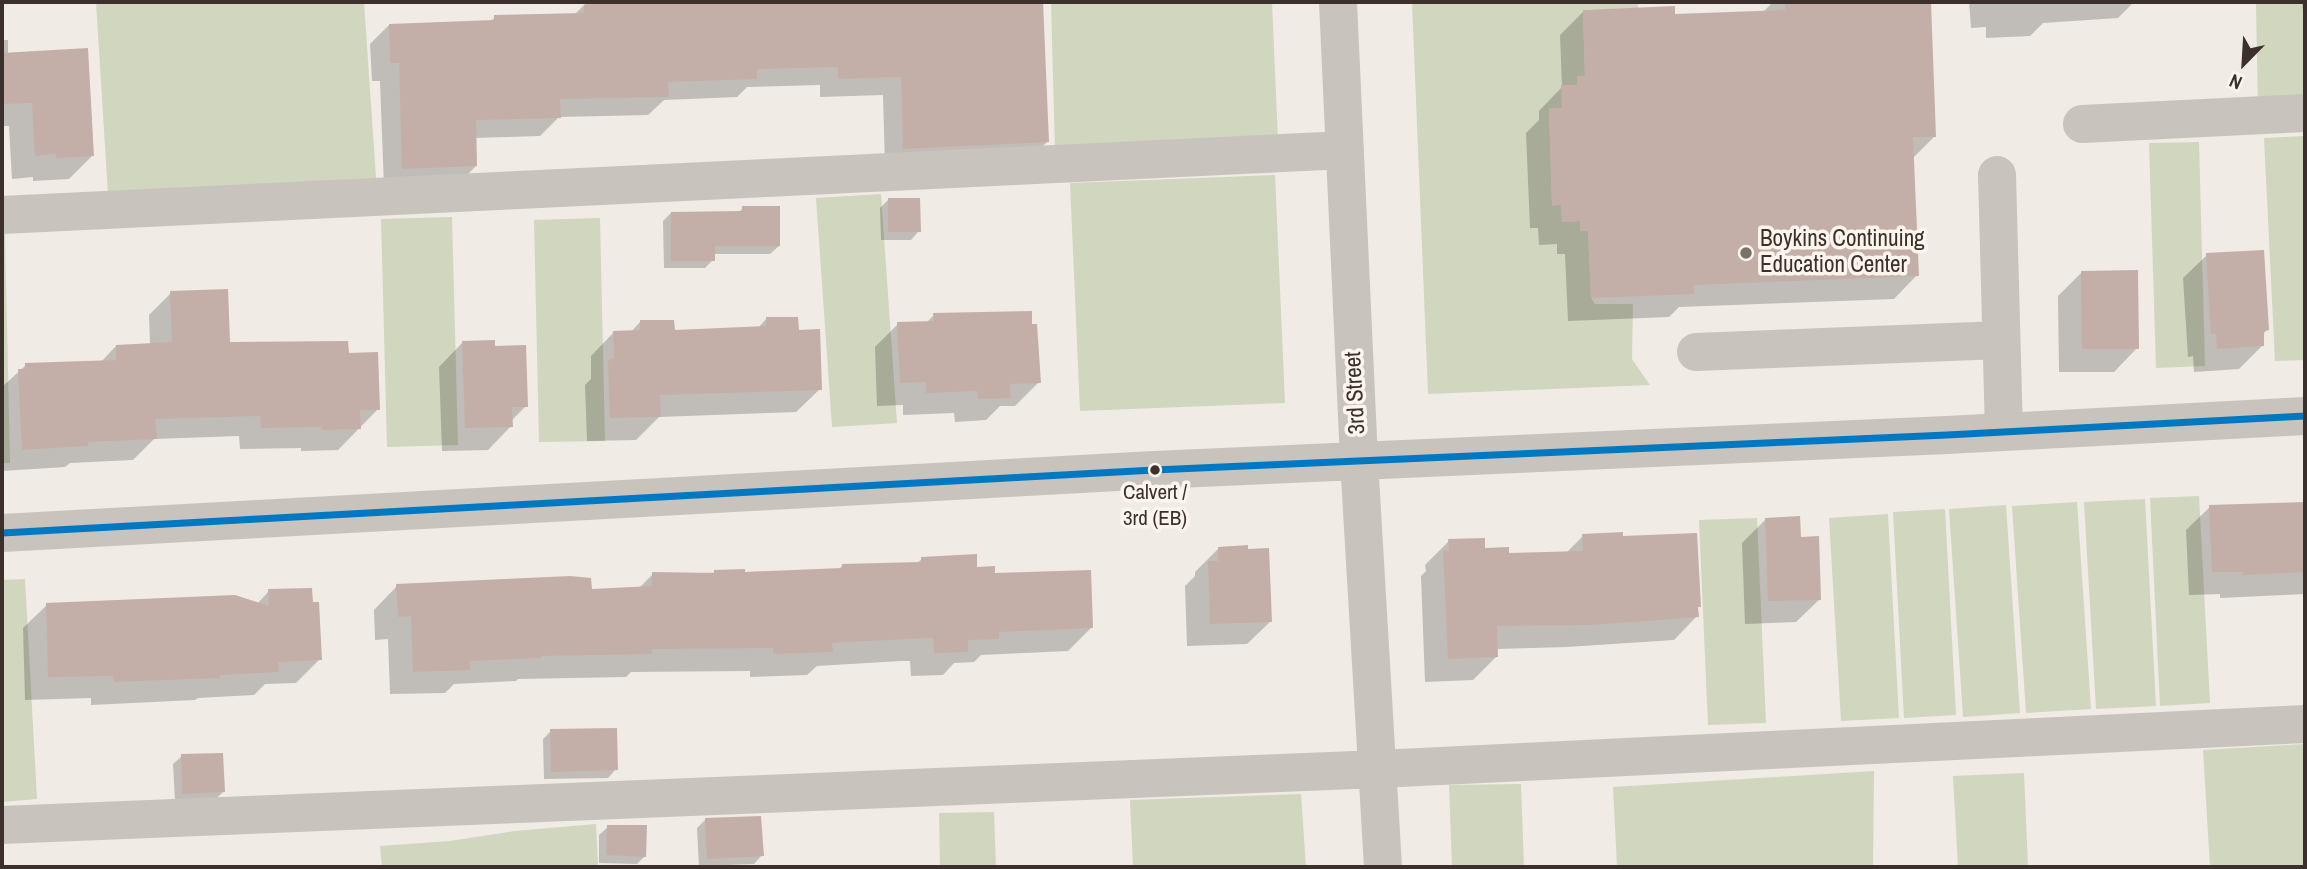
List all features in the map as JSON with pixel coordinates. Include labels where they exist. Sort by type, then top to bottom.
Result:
[{"type":"street","name":"3rd Street","points":[[1338,2],[1359,460],[1383,867]]},
{"type":"street","points":[[2082,124],[2305,113]]},
{"type":"street","points":[[2,215],[1345,150]]},
{"type":"street","points":[[1997,175],[2004,432]]},
{"type":"street","points":[[1696,352],[2001,340]]},
{"type":"street","points":[[2,533],[1359,460],[2004,432],[2305,415]]},
{"type":"street","points":[[2,825],[1379,769],[2305,724]]},
{"type":"green space","points":[[96,2],[364,2],[376,178],[108,194]]},
{"type":"green space","points":[[1051,2],[1272,2],[1278,141],[1055,152]]},
{"type":"green space","points":[[1412,2],[1638,2],[1638,8],[1583,10],[1585,76],[1577,76],[1577,85],[1562,108],[1549,109],[1552,205],[1561,205],[1562,222],[1580,221],[1580,231],[1588,231],[1591,298],[1595,304],[1633,304],[1632,359],[1650,385],[1428,394]]},
{"type":"green space","points":[[2256,2],[2305,2],[2305,110],[2258,110]]},
{"type":"green space","points":[[2305,136],[2305,360],[2275,361],[2264,138]]},
{"type":"green space","points":[[2199,142],[2205,366],[2156,368],[2149,143]]},
{"type":"green space","points":[[1275,175],[1285,403],[1080,411],[1070,183]]},
{"type":"green space","points":[[881,194],[897,423],[832,427],[816,198]]},
{"type":"green space","points":[[452,217],[458,445],[387,447],[381,219]]},
{"type":"green space","points":[[600,218],[605,441],[539,442],[534,220]]},
{"type":"green space","points":[[2,234],[5,234],[10,463],[2,463]]},
{"type":"green space","points":[[2199,496],[2210,703],[2160,706],[2150,498]]},
{"type":"green space","points":[[2145,499],[2156,706],[2096,709],[2084,502]]},
{"type":"green space","points":[[2077,502],[2091,709],[2026,713],[2012,506]]},
{"type":"green space","points":[[2006,505],[2020,713],[1963,717],[1949,509]]},
{"type":"green space","points":[[1945,509],[1956,715],[1904,718],[1893,512]]},
{"type":"green space","points":[[1888,514],[1899,718],[1841,721],[1829,518]]},
{"type":"green space","points":[[1757,518],[1766,723],[1708,725],[1699,520]]},
{"type":"green space","points":[[25,579],[37,799],[2,802],[2,580]]},
{"type":"green space","points":[[2305,744],[2305,867],[2210,867],[2203,750]]},
{"type":"green space","points":[[1874,771],[1873,867],[1617,867],[1613,787]]},
{"type":"green space","points":[[2024,773],[2028,867],[1958,867],[1953,776]]},
{"type":"green space","points":[[1521,784],[1524,867],[1452,867],[1449,785]]},
{"type":"green space","points":[[1301,794],[1306,867],[1133,867],[1130,800]]},
{"type":"green space","points":[[994,812],[996,867],[940,867],[939,813]]},
{"type":"green space","points":[[596,824],[598,867],[382,867],[380,846],[450,841],[515,831]]},
{"type":"building","points":[[593,2],[1043,2],[1049,142],[903,149],[901,77],[838,79],[838,67],[757,69],[757,79],[668,82],[669,97],[560,99],[561,118],[476,120],[477,166],[402,169],[399,63],[390,63],[389,24],[494,20],[494,15],[584,13],[584,5]]},
{"type":"building","points":[[1785,2],[1931,2],[1936,137],[1913,137],[1919,276],[1694,285],[1694,294],[1591,298],[1588,231],[1580,231],[1580,221],[1562,222],[1561,205],[1552,206],[1549,108],[1562,108],[1561,85],[1577,85],[1577,76],[1585,76],[1583,10],[1675,6],[1675,14],[1785,10]]},
{"type":"building","points":[[88,48],[94,156],[35,156],[32,103],[2,104],[2,53]]},
{"type":"building","points":[[888,198],[920,198],[921,232],[888,232]]},
{"type":"building","points":[[742,206],[780,206],[780,246],[715,246],[715,261],[671,261],[671,212],[742,211]]},
{"type":"building","points":[[2264,250],[2269,330],[2264,331],[2264,346],[2217,349],[2216,334],[2211,334],[2206,253]]},
{"type":"building","points":[[2138,270],[2139,349],[2082,349],[2081,271]]},
{"type":"building","points":[[228,289],[230,342],[348,341],[349,353],[378,352],[380,410],[360,410],[361,429],[261,428],[260,416],[155,419],[157,439],[88,442],[88,446],[22,450],[18,369],[25,369],[25,363],[116,360],[116,345],[172,342],[170,291]]},
{"type":"building","points":[[1032,311],[1032,324],[1037,324],[1041,383],[1010,384],[1011,398],[978,399],[977,391],[926,393],[926,382],[900,383],[897,322],[934,321],[933,313]]},
{"type":"building","points":[[766,317],[798,317],[799,330],[820,329],[822,390],[660,395],[661,417],[610,418],[608,360],[614,358],[613,331],[640,330],[640,320],[674,320],[675,330],[766,326]]},
{"type":"building","points":[[495,340],[495,346],[526,345],[528,407],[512,407],[513,427],[465,428],[462,341]]},
{"type":"building","points":[[2305,502],[2305,572],[2243,575],[2243,572],[2212,572],[2209,505]]},
{"type":"building","points":[[1800,516],[1801,537],[1819,536],[1821,600],[1768,601],[1765,518]]},
{"type":"building","points":[[1623,532],[1623,536],[1697,533],[1701,607],[1698,607],[1699,617],[1592,625],[1497,626],[1498,657],[1448,659],[1443,550],[1449,551],[1448,539],[1485,538],[1485,548],[1509,547],[1509,553],[1583,551],[1582,534]]},
{"type":"building","points":[[1248,545],[1248,549],[1269,548],[1272,622],[1210,624],[1208,561],[1218,561],[1218,547]]},
{"type":"building","points":[[977,554],[977,567],[995,566],[995,573],[1091,570],[1093,628],[999,632],[999,639],[968,640],[968,652],[934,653],[933,638],[926,638],[832,643],[833,652],[773,654],[773,648],[652,649],[652,654],[541,656],[470,661],[470,670],[413,672],[411,616],[398,617],[396,584],[570,576],[591,578],[592,589],[652,586],[652,572],[714,573],[714,570],[745,569],[745,572],[842,568],[842,564],[921,562],[921,557]]},
{"type":"building","points":[[312,588],[313,602],[319,602],[322,660],[278,662],[279,672],[220,675],[220,678],[114,682],[113,676],[48,677],[46,603],[235,595],[269,606],[268,589]]},
{"type":"building","points":[[617,728],[618,770],[551,772],[550,729]]},
{"type":"building","points":[[223,753],[225,792],[182,794],[181,754]]},
{"type":"building","points":[[761,816],[764,856],[707,859],[705,818]]},
{"type":"building","points":[[607,825],[647,825],[646,857],[606,855]]},
{"type":"transit line","points":[[2,533],[1154,470],[1947,435],[2305,416]]},
{"type":"place","name":"Boykins Continuing Education Center","points":[[1746,253]]},
{"type":"place","name":"Calvert / 3rd (EB)","points":[[1155,470]]}]
